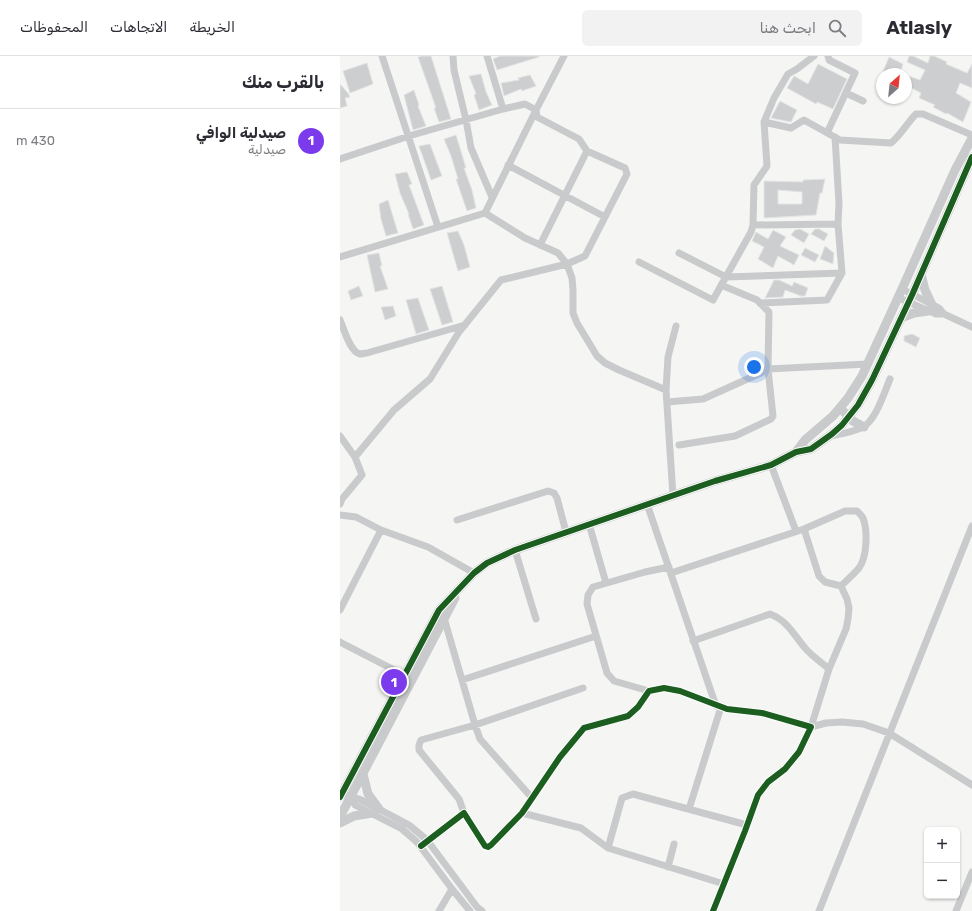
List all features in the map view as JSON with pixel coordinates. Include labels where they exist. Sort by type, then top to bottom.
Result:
[{"type":"street","points":[[382,56],[438,227]]},
{"type":"street","points":[[453,56],[454,70],[471,148],[492,197]]},
{"type":"street","points":[[487,56],[503,109]]},
{"type":"street","points":[[485,213],[564,56]]},
{"type":"street","points":[[638,262],[713,300],[753,226],[754,185],[767,166],[764,122],[774,98],[788,74],[798,69],[814,56]]},
{"type":"street","points":[[827,133],[855,74],[829,60],[828,56]]},
{"type":"street","points":[[846,93],[863,101]]},
{"type":"street","points":[[340,159],[409,136],[503,109],[526,104],[536,110]]},
{"type":"street","points":[[355,457],[394,410],[430,379],[459,332],[500,280],[567,264],[585,256],[627,174],[625,168],[587,151],[579,139],[537,117],[536,110]]},
{"type":"street","points":[[764,122],[791,128],[804,120],[840,140],[891,143],[900,136],[916,114],[923,114],[972,136],[955,170],[901,294],[868,364],[855,387],[839,408],[825,424],[805,440],[796,452]]},
{"type":"street","points":[[760,303],[827,300],[842,273],[838,224],[839,204],[835,137]]},
{"type":"street","points":[[540,245],[587,151]]},
{"type":"street","points":[[340,817],[343,795],[439,610],[474,573],[487,563],[515,550],[715,481],[771,465],[796,452],[811,449],[842,425],[858,405],[872,380],[911,298],[972,157]]},
{"type":"street","points":[[508,165],[605,217]]},
{"type":"street","points":[[340,257],[485,213],[525,238],[558,253],[567,264],[572,278],[573,313],[577,323],[597,356],[605,363],[619,370],[666,390]]},
{"type":"street","points":[[753,226],[838,224]]},
{"type":"street","points":[[678,253],[726,277],[842,273]]},
{"type":"street","points":[[921,274],[930,308]]},
{"type":"street","points":[[679,445],[735,436],[771,419],[773,416],[768,368],[769,312],[757,300],[721,285]]},
{"type":"street","points":[[901,294],[930,308]]},
{"type":"street","points":[[901,318],[930,308],[938,308],[944,314],[972,326]]},
{"type":"street","points":[[340,320],[350,346],[360,354],[465,324]]},
{"type":"street","points":[[673,496],[666,390],[668,357],[676,326]]},
{"type":"street","points":[[667,402],[702,399],[763,372],[768,368],[868,364]]},
{"type":"street","points":[[828,437],[864,427],[870,422],[890,379]]},
{"type":"street","points":[[839,408],[848,417],[864,427]]},
{"type":"street","points":[[340,436],[355,457],[362,475],[342,499],[340,504]]},
{"type":"street","points":[[771,465],[796,531]]},
{"type":"street","points":[[457,520],[548,491],[554,493],[557,498],[566,532]]},
{"type":"street","points":[[647,504],[718,706],[689,809]]},
{"type":"street","points":[[841,586],[859,567],[864,558],[866,535],[863,518],[857,510],[845,512],[796,531],[670,570],[645,572],[593,587],[588,595],[587,604],[607,673],[614,681],[649,691],[664,688],[680,691],[727,709],[762,713],[811,727],[826,723],[863,724],[889,733],[972,785]]},
{"type":"street","points":[[340,516],[356,517],[381,530],[428,547],[474,573]]},
{"type":"street","points":[[589,524],[606,583]]},
{"type":"street","points":[[819,911],[889,733],[970,536],[972,526]]},
{"type":"street","points":[[713,911],[758,795],[768,782],[785,769],[799,752],[811,727],[829,669],[846,629],[849,608],[847,598],[841,586],[825,582],[819,576],[804,528]]},
{"type":"street","points":[[340,610],[381,530]]},
{"type":"street","points":[[515,550],[536,619]]},
{"type":"street","points":[[343,795],[363,774],[459,590]]},
{"type":"street","points":[[694,641],[770,614],[778,617],[787,624],[806,649],[829,669]]},
{"type":"street","points":[[444,618],[480,739],[532,798]]},
{"type":"street","points":[[462,680],[596,636]]},
{"type":"street","points":[[340,642],[404,676]]},
{"type":"street","points":[[583,688],[475,725],[421,740],[419,750],[459,799],[464,813],[485,846],[488,847],[500,837],[522,813],[560,757],[584,728],[628,716],[638,707],[649,691]]},
{"type":"street","points":[[363,774],[368,794],[376,811]]},
{"type":"street","points":[[608,848],[622,798],[632,794],[747,825]]},
{"type":"street","points":[[343,795],[359,799],[402,829],[421,846],[452,890],[470,911]]},
{"type":"street","points":[[340,823],[354,816],[376,811],[409,825],[427,840],[477,907],[482,911]]},
{"type":"street","points":[[421,846],[464,813]]},
{"type":"street","points":[[522,813],[581,828],[608,848],[724,884]]},
{"type":"street","points":[[668,867],[674,844]]},
{"type":"street","points":[[956,911],[972,872]]},
{"type":"street","points":[[439,911],[452,890]]},
{"type":"building","points":[[431,56],[451,119],[439,122],[434,108],[436,108],[418,57]]},
{"type":"building","points":[[500,56],[539,57],[497,70],[493,59]]},
{"type":"building","points":[[909,56],[913,56],[928,63],[930,56],[934,56],[947,62],[946,64],[967,73],[972,64],[972,88],[960,83],[956,93],[971,102],[963,122],[933,107],[935,105],[919,98],[921,93],[912,88],[912,77],[920,80],[925,70],[907,62]]},
{"type":"building","points":[[889,57],[903,64],[902,68],[884,68]]},
{"type":"building","points":[[367,63],[373,84],[350,93],[343,71]]},
{"type":"building","points":[[818,64],[847,79],[833,109],[817,102],[816,104],[787,88],[794,76],[808,84]]},
{"type":"building","points":[[481,74],[486,92],[492,105],[479,110],[474,95],[476,94],[469,76]]},
{"type":"building","points":[[530,75],[536,86],[522,91],[521,89],[504,96],[501,83],[519,80],[518,78]]},
{"type":"building","points":[[340,84],[350,97],[345,98],[347,106],[340,108]]},
{"type":"building","points":[[414,90],[419,105],[418,106],[426,126],[413,130],[404,95]]},
{"type":"building","points":[[780,101],[797,110],[791,122],[771,118]]},
{"type":"building","points":[[456,135],[476,208],[467,211],[456,179],[458,179],[451,156],[444,139]]},
{"type":"building","points":[[430,144],[442,176],[431,180],[419,146]]},
{"type":"building","points":[[407,172],[412,184],[409,185],[424,225],[413,229],[395,174]]},
{"type":"building","points":[[825,179],[822,193],[820,193],[816,215],[764,218],[764,181],[803,182],[803,180]],"holes":[[[778,190],[802,192],[802,204],[778,204]]]},
{"type":"building","points":[[388,200],[398,233],[386,236],[381,219],[379,204]]},
{"type":"building","points":[[800,229],[809,234],[804,243],[791,235],[795,230]]},
{"type":"building","points":[[815,229],[819,229],[828,234],[824,241],[811,234]]},
{"type":"building","points":[[773,230],[786,237],[780,246],[799,255],[794,265],[778,256],[773,268],[758,259],[764,247],[752,241],[756,232],[768,239]]},
{"type":"building","points":[[458,231],[464,245],[470,267],[458,271],[447,233]]},
{"type":"building","points":[[825,246],[834,253],[833,264],[820,259]]},
{"type":"building","points":[[805,248],[819,255],[815,262],[801,255]]},
{"type":"building","points":[[379,253],[382,266],[380,266],[388,289],[375,292],[367,255]]},
{"type":"building","points":[[774,280],[779,280],[792,286],[794,282],[808,288],[805,296],[785,290],[783,297],[765,298]]},
{"type":"building","points":[[359,286],[363,296],[351,300],[348,291]]},
{"type":"building","points":[[442,286],[453,322],[442,325],[430,289]]},
{"type":"building","points":[[418,298],[429,330],[416,334],[406,300]]},
{"type":"building","points":[[393,306],[396,316],[385,320],[381,307]]},
{"type":"building","points":[[912,334],[920,338],[916,347],[904,341],[904,336]]},
{"type":"cycle path","points":[[340,797],[439,610],[474,573],[487,563],[515,550],[715,481],[771,465],[796,452],[811,449],[842,425],[858,405],[872,380],[912,295],[972,157]]},
{"type":"cycle path","points":[[421,846],[464,813],[485,846],[488,847],[491,845],[522,813],[560,757],[584,728],[628,716],[638,707],[649,691],[664,688],[680,691],[727,709],[762,713],[811,727],[799,752],[785,769],[768,782],[758,795],[713,911]]},
{"type":"place","name":"صيدلية الوافي","points":[[394,682]]}]
